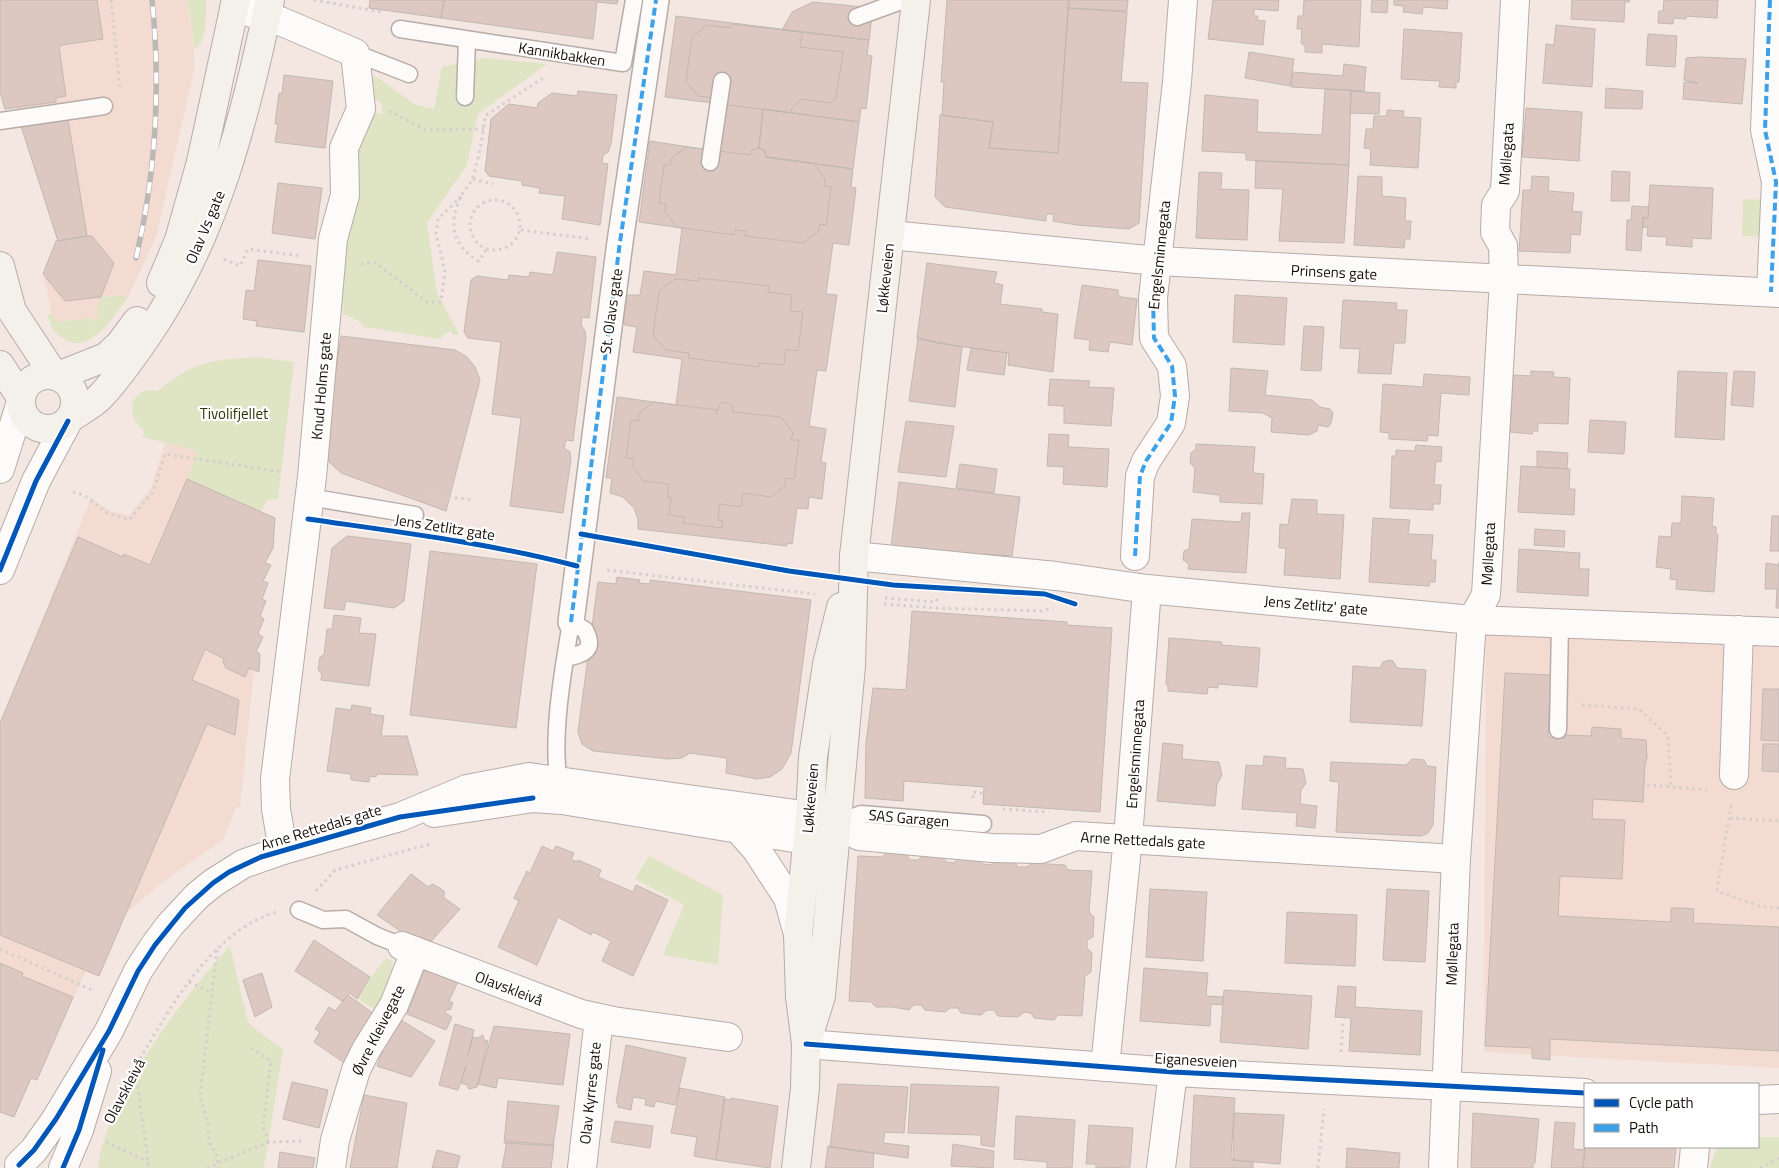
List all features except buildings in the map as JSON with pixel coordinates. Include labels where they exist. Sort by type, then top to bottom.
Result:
[{"type":"main road","name":"Løkkeveien","points":[[806,1044],[821,996],[851,666],[854,556],[916,0]]},
{"type":"main road","name":"Olav Vs gate","points":[[56,375],[106,357],[120,344],[155,294],[168,270],[179,240],[201,162],[235,4]]},
{"type":"main road","name":"Olav Vs gate","points":[[69,420],[100,397],[129,361],[158,320],[201,241],[225,178],[259,54],[269,8]]},
{"type":"main road","points":[[0,266],[12,311],[56,375],[73,389],[75,409],[69,420],[59,427],[48,429],[38,427],[29,422],[23,413],[21,400],[0,365]]},
{"type":"main road","points":[[21,400],[25,387],[32,379],[43,375],[56,375]]},
{"type":"main road","name":"Løkkeveien","points":[[796,1168],[805,1088],[806,1044],[800,997],[798,934],[813,757],[827,664],[854,556]]},
{"type":"street","name":"St. Olavs gate","points":[[571,622],[620,242],[656,0]]},
{"type":"street","name":"Engelsminnegata","points":[[1135,556],[1140,476],[1146,461],[1171,423],[1175,396],[1172,366],[1154,338],[1153,298],[1177,82],[1183,0]]},
{"type":"street","name":"Møllegata","points":[[1443,1168],[1456,859],[1472,620],[1486,595],[1504,280],[1503,246],[1495,232],[1496,205],[1505,191],[1515,0]]},
{"type":"street","points":[[1770,0],[1765,130],[1776,182],[1775,292]]},
{"type":"street","points":[[235,4],[269,8],[355,52]]},
{"type":"street","name":"Knud Holms gate","points":[[284,850],[276,809],[275,779],[311,487],[333,240],[345,195],[344,148],[361,109],[355,52]]},
{"type":"street","name":"Prinsens gate","points":[[890,235],[1158,261],[1504,280],[1775,292]]},
{"type":"street","points":[[0,469],[21,400]]},
{"type":"street","name":"Olav Vs gate","points":[[0,570],[36,481],[69,420]]},
{"type":"street","name":"Jens Zetlitz' gate","points":[[854,556],[1056,576],[1147,589],[1472,620],[1779,632]]},
{"type":"street","name":"Engelsminnegata","points":[[1105,1067],[1128,838],[1147,589]]},
{"type":"street","points":[[1733,783],[1739,630]]},
{"type":"street","name":"Arne Rettedals gate","points":[[17,1166],[45,1135],[109,1031],[138,971],[155,945],[185,908],[213,883],[229,872],[284,850],[400,817],[467,789],[529,777],[560,790],[738,830],[808,828],[836,824],[859,836],[988,836],[1041,849],[1076,836],[1456,859]]},
{"type":"street","name":"Arne Rettedals gate","points":[[560,790],[808,828]]},
{"type":"street","points":[[738,830],[756,849],[788,898],[798,934]]},
{"type":"street","name":"Olavskleivå","points":[[409,949],[567,1009],[598,1018],[728,1037]]},
{"type":"street","name":"Øvre Kleivegate","points":[[331,1168],[335,1140],[356,1070],[394,1005],[409,949]]},
{"type":"street","name":"Olav Kyrres gate","points":[[582,1168],[598,1018]]},
{"type":"street","name":"Arne Rettedals gate","points":[[63,1168],[79,1130],[109,1031]]},
{"type":"street","name":"Eiganesveien","points":[[806,1044],[1173,1072],[1584,1093]]},
{"type":"street","points":[[1161,1168],[1173,1072]]},
{"type":"street","points":[[1759,1100],[1779,1099]]},
{"type":"street","points":[[1693,1168],[1695,1148]]},
{"type":"street","points":[[17,1166],[34,1161],[51,1168]]},
{"type":"lane","name":"Kannikbakken","points":[[400,29],[623,63],[634,0]]},
{"type":"lane","points":[[857,17],[904,0]]},
{"type":"lane","points":[[465,97],[467,40]]},
{"type":"lane","points":[[355,52],[408,74]]},
{"type":"lane","points":[[710,162],[722,81]]},
{"type":"lane","points":[[0,121],[104,106]]},
{"type":"lane","points":[[311,487],[415,515]]},
{"type":"lane","points":[[560,790],[554,754],[566,658],[583,654],[589,644],[585,630],[571,622]]},
{"type":"lane","points":[[1558,730],[1560,624]]},
{"type":"lane","name":"Olavskleivå","points":[[299,910],[323,920],[346,919],[377,936],[409,949]]},
{"type":"path","points":[[104,106],[122,101],[111,0]]},
{"type":"path","points":[[314,0],[401,15],[400,29]]},
{"type":"path","points":[[486,250],[480,261],[466,254],[457,243],[454,218],[462,196],[473,179],[485,116],[551,72]]},
{"type":"path","points":[[382,108],[426,130],[484,129]]},
{"type":"path","points":[[473,179],[493,184]]},
{"type":"path","points":[[240,266],[248,249],[332,260],[348,266],[374,262],[427,302],[441,302],[445,271],[436,234],[438,219],[462,196]]},
{"type":"path","points":[[494,200],[513,206],[520,216],[521,230],[516,242],[504,250],[486,250],[473,240],[470,223],[473,212],[482,203],[494,200]]},
{"type":"path","points":[[521,230],[620,242]]},
{"type":"path","points":[[73,492],[84,495],[106,512],[129,520],[153,492],[165,454],[311,487]]},
{"type":"path","points":[[466,498],[474,500]]},
{"type":"path","points":[[577,566],[823,595]]},
{"type":"path","points":[[885,598],[936,602],[942,588]]},
{"type":"path","points":[[884,604],[938,608],[1041,611],[1058,607]]},
{"type":"path","points":[[1579,704],[1639,709],[1668,736],[1670,787]]},
{"type":"path","points":[[1647,785],[1670,787],[1733,783],[1730,818],[1717,891],[1759,906],[1779,908]]},
{"type":"path","points":[[973,798],[973,792],[988,794],[987,808]]},
{"type":"path","points":[[1730,818],[1779,821]]},
{"type":"path","points":[[299,910],[335,870],[433,843]]},
{"type":"path","points":[[0,949],[92,990]]},
{"type":"path","points":[[217,950],[200,1096],[208,1124],[209,1142],[215,1152],[218,1166]]},
{"type":"path","points":[[189,982],[212,993]]},
{"type":"path","points":[[1341,1055],[1343,1021]]},
{"type":"path","points":[[251,1048],[271,1061],[263,1127],[269,1142]]},
{"type":"path","points":[[135,1068],[149,1168]]},
{"type":"path","points":[[1318,1168],[1324,1102]]},
{"type":"path","points":[[206,1168],[218,1166],[269,1142],[335,1140]]},
{"type":"path","points":[[108,1143],[148,1162]]},
{"type":"path","points":[[1760,1168],[1779,1158]]},
{"type":"shaded area","points":[[0,0],[187,0],[194,46],[194,70],[156,237],[129,295],[101,297],[99,318],[94,322],[90,318],[57,322],[52,314],[43,274],[58,240],[16,108],[5,109],[0,92]]},
{"type":"shaded area","points":[[165,443],[197,450],[195,458],[261,512],[275,518],[273,548],[265,563],[271,565],[264,581],[268,583],[262,599],[266,601],[260,616],[264,619],[258,634],[256,652],[260,654],[259,672],[254,670],[240,807],[236,808],[223,840],[168,878],[125,914],[99,976],[86,971],[37,1080],[31,1078],[14,1117],[0,1112],[0,723],[91,498],[110,511],[129,516],[151,488]]},
{"type":"shaded area","points":[[1486,634],[1779,647],[1779,1068],[1484,1052]]},
{"type":"green space","points":[[187,0],[206,0],[204,34],[199,46],[195,50]]},
{"type":"green space","points":[[485,58],[547,64],[478,114],[467,165],[427,223],[437,293],[459,334],[454,335],[450,331],[439,339],[365,327],[359,321],[343,314],[339,247],[357,198],[360,129],[373,113],[383,114],[381,101],[368,100],[344,62],[381,80],[416,105],[434,109],[442,67]]},
{"type":"green space","points":[[1743,199],[1764,200],[1763,237],[1742,236]]},
{"type":"green space","points":[[129,295],[102,330],[83,342],[74,343],[64,339],[55,332],[50,323],[48,315],[52,314],[57,322],[90,318],[94,322],[99,318],[96,313],[101,297]]},
{"type":"green space","name":"Tivolifjellet","points":[[257,357],[294,362],[278,499],[267,500],[261,512],[187,479],[197,451],[143,437],[144,430],[137,424],[132,410],[136,397],[141,392],[149,390],[158,391],[193,368],[215,361]]},
{"type":"green space","points":[[649,856],[723,895],[718,965],[663,955],[684,905],[635,879]]},
{"type":"green space","points":[[230,946],[248,1023],[283,1050],[264,1168],[98,1168],[104,1141],[115,1111],[149,1050],[191,992]]},
{"type":"green space","points":[[386,958],[393,961],[391,967],[399,970],[379,1012],[358,999],[370,978]]},
{"type":"green space","points":[[1759,1137],[1779,1137],[1779,1168],[1710,1168],[1717,1148],[1759,1148]]},
{"type":"railway","points":[[136,258],[148,194],[155,130],[156,65],[152,0]]},
{"type":"marked path","points":[[571,622],[620,242],[656,0]]},
{"type":"marked path","points":[[1770,0],[1765,130],[1776,182],[1771,292]]},
{"type":"marked path","points":[[1135,556],[1140,476],[1146,461],[1171,423],[1175,396],[1172,366],[1154,338],[1153,298],[1158,261]]},
{"type":"cycle path","points":[[0,570],[36,481],[68,421]]},
{"type":"cycle path","name":"Jens Zetlitz gate","points":[[308,519],[477,544],[577,566]]},
{"type":"cycle path","points":[[581,534],[789,571],[893,585],[1045,594],[1075,604]]},
{"type":"cycle path","points":[[19,1165],[34,1150],[56,1119],[109,1031],[138,971],[155,945],[185,908],[213,883],[229,872],[261,857],[400,817],[533,798]]},
{"type":"cycle path","points":[[806,1044],[1173,1072],[1584,1093]]},
{"type":"cycle path","points":[[63,1168],[79,1130],[103,1050]]}]
